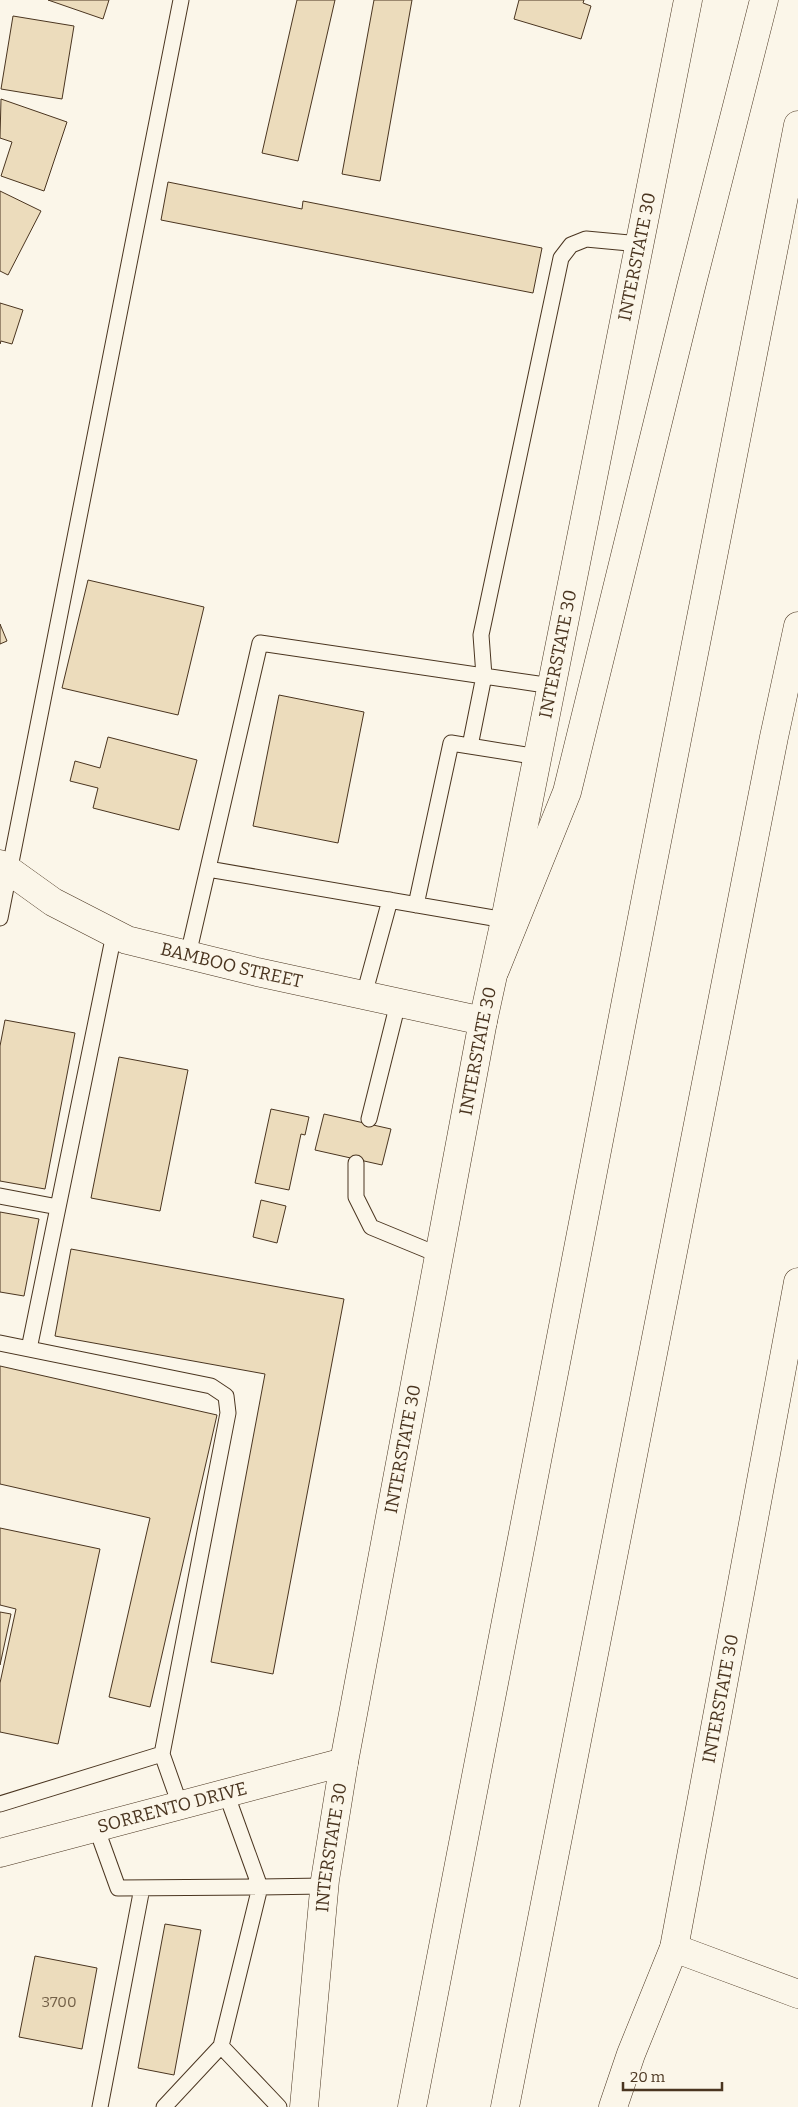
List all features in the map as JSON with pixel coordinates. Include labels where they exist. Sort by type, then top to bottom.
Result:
[{"type":"main road","name":"INTERSTATE 30","points":[[304,2107],[324,1886],[344,1762],[483,1021],[538,757],[688,0]]},
{"type":"main road","points":[[495,970],[567,792],[693,277],[764,0]]},
{"type":"main road","points":[[412,2107],[648,887],[798,125]]},
{"type":"main road","points":[[505,2107],[772,747],[798,626]]},
{"type":"main road","name":"BAMBOO STREET","points":[[5,868],[53,902],[128,940],[483,1021]]},
{"type":"main road","name":"INTERSTATE 30","points":[[613,2107],[631,2054],[674,1948],[798,1282]]},
{"type":"main road","name":"SORRENTO DRIVE","points":[[0,1853],[344,1762]]},
{"type":"main road","points":[[674,1948],[798,1994]]},
{"type":"lane","points":[[0,918],[5,868],[181,0]]},
{"type":"lane","points":[[470,746],[484,676],[481,635],[561,258],[571,245],[586,238],[640,244]]},
{"type":"lane","points":[[188,955],[260,643],[552,686]]},
{"type":"lane","points":[[416,905],[451,743],[538,757]]},
{"type":"lane","points":[[208,869],[505,920]]},
{"type":"lane","points":[[364,995],[390,900]]},
{"type":"lane","points":[[29,1350],[114,934]]},
{"type":"lane","points":[[369,1119],[398,1003]]},
{"type":"lane","points":[[356,1163],[356,1197],[371,1227],[439,1255]]},
{"type":"lane","points":[[0,1196],[58,1207]]},
{"type":"lane","points":[[0,1343],[211,1386],[226,1396],[228,1413],[162,1754],[180,1805]]},
{"type":"lane","points":[[0,1804],[162,1754]]},
{"type":"lane","points":[[164,2107],[221,2046],[260,1886],[226,1793]]},
{"type":"lane","points":[[96,1827],[118,1888],[324,1886]]},
{"type":"lane","points":[[100,2107],[142,1888]]},
{"type":"lane","points":[[221,2046],[279,2107]]},
{"type":"building","points":[[48,0],[109,0],[103,19]]},
{"type":"building","points":[[297,0],[335,0],[298,161],[262,153]]},
{"type":"building","points":[[374,0],[412,0],[380,181],[342,174]]},
{"type":"building","points":[[519,0],[584,0],[583,3],[591,6],[581,39],[514,19]]},
{"type":"building","points":[[13,16],[74,26],[62,99],[1,89]]},
{"type":"building","points":[[1,99],[67,122],[44,191],[1,176],[12,142],[0,138]]},
{"type":"building","points":[[168,182],[302,209],[303,201],[542,248],[533,293],[161,220]]},
{"type":"building","points":[[0,191],[41,211],[8,275],[0,271]]},
{"type":"building","points":[[0,303],[23,310],[12,344],[1,341],[0,344]]},
{"type":"building","points":[[88,580],[204,607],[178,715],[62,688]]},
{"type":"building","points":[[0,624],[7,641],[0,644]]},
{"type":"building","points":[[279,695],[364,712],[338,843],[253,826]]},
{"type":"building","points":[[108,737],[197,760],[179,830],[93,808],[98,788],[70,781],[75,761],[100,768]]},
{"type":"building","points":[[5,1020],[75,1033],[45,1189],[0,1181],[0,1046]]},
{"type":"building","points":[[119,1057],[188,1070],[160,1211],[91,1198]]},
{"type":"building","points":[[271,1109],[309,1117],[305,1135],[301,1134],[289,1190],[255,1183]]},
{"type":"building","points":[[324,1114],[391,1129],[382,1165],[315,1150]]},
{"type":"building","points":[[261,1200],[286,1206],[277,1243],[253,1237]]},
{"type":"building","points":[[0,1212],[39,1219],[24,1296],[0,1292]]},
{"type":"building","points":[[71,1249],[344,1299],[273,1674],[211,1662],[265,1374],[55,1336]]},
{"type":"building","points":[[0,1366],[217,1415],[150,1707],[109,1697],[150,1518],[0,1484]]},
{"type":"building","points":[[0,1528],[100,1549],[58,1744],[0,1732],[0,1683],[16,1609],[0,1605]]},
{"type":"building","points":[[0,1612],[11,1614],[0,1665]]},
{"type":"building","points":[[165,1924],[201,1930],[174,2075],[138,2068]]},
{"type":"building","points":[[35,1956],[97,1968],[82,2049],[19,2037]]}]
